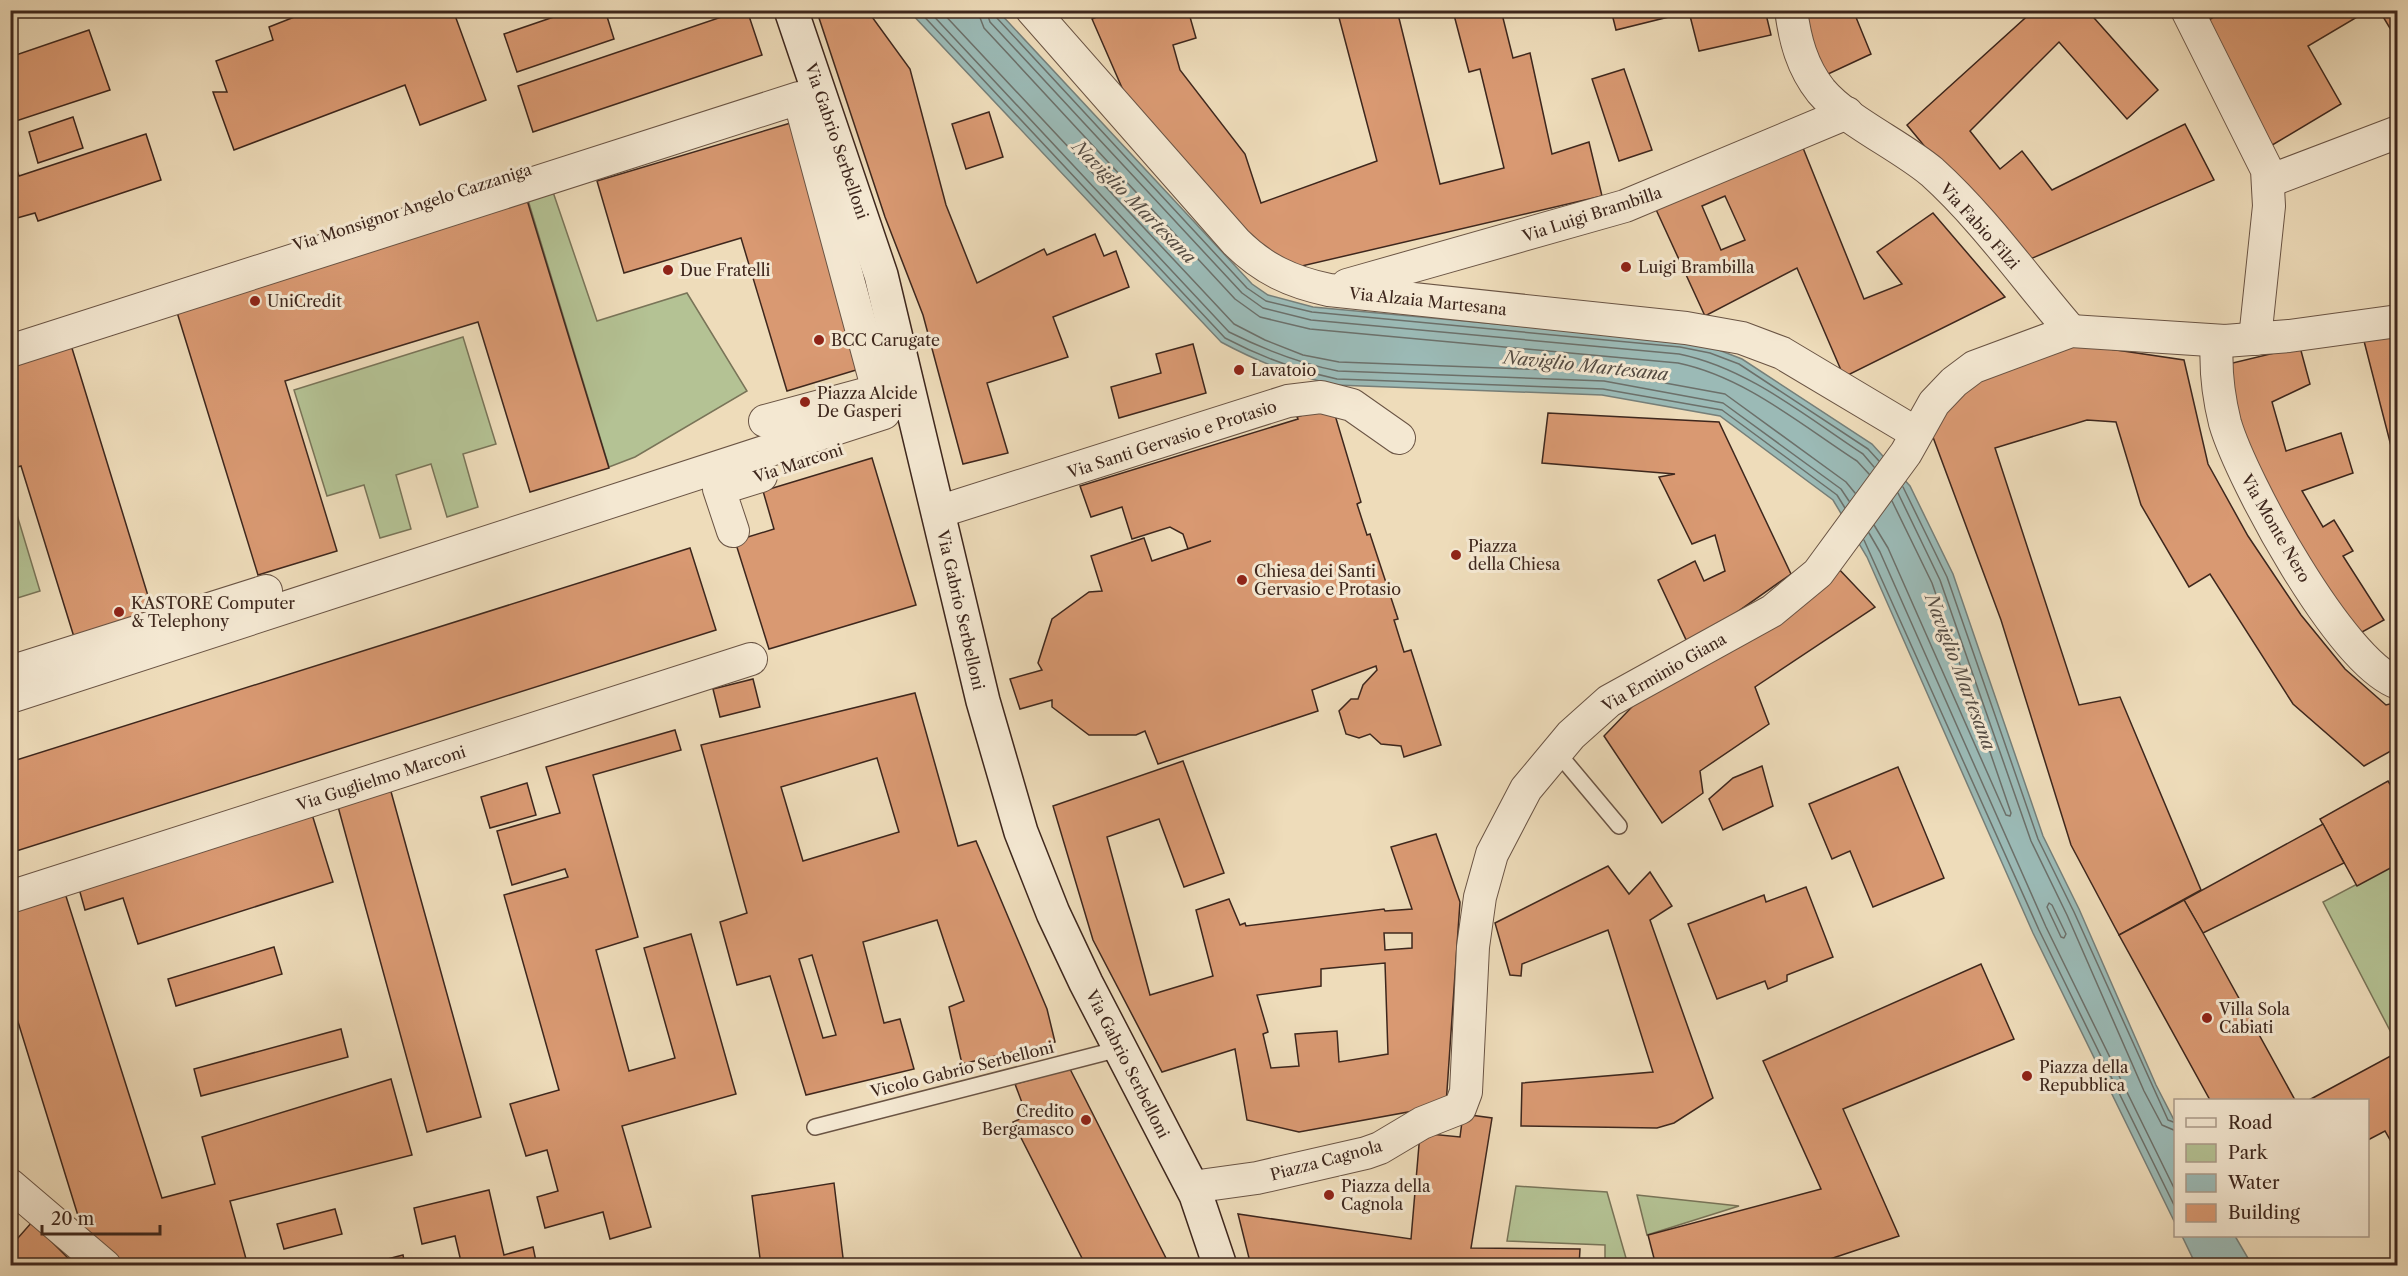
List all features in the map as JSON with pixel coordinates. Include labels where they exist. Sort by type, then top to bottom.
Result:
[{"type":"street","name":"Via Gabrio Serbelloni","points":[[791,10],[873,248],[918,423],[987,720],[1025,843],[1053,913],[1119,1048],[1192,1186],[1220,1266]]},
{"type":"street","name":"Via Alzaia Martesana","points":[[1032,10],[1244,250],[1272,272],[1297,282],[1329,290],[1686,328],[1742,338],[1792,359],[1916,433]]},
{"type":"street","name":"Via Fabio Filzi","points":[[1791,10],[1797,42],[1809,72],[1823,93],[1847,113],[1918,161],[1959,198],[2071,331]]},
{"type":"street","points":[[2187,10],[2266,171],[2269,206],[2255,339]]},
{"type":"street","name":"Via Monsignor Angelo Cazzaniga","points":[[10,339],[814,75]]},
{"type":"street","points":[[10,351],[799,98],[880,390],[884,413],[10,697]]},
{"type":"street","name":"Via Luigi Brambilla","points":[[1329,290],[1615,210],[1670,189],[1847,113]]},
{"type":"street","points":[[2266,171],[2397,132]]},
{"type":"street","points":[[1916,433],[1934,403],[1963,374],[1974,367],[2071,331],[2217,341],[2255,339],[2397,321]]},
{"type":"street","name":"Via Monte Nero","points":[[2217,341],[2218,388],[2226,424],[2242,468],[2268,520],[2305,581],[2346,637],[2373,667],[2397,683]]},
{"type":"street","points":[[765,421],[880,390]]},
{"type":"street","name":"Via Santi Gervasio e Protasio","points":[[938,512],[1288,401],[1321,397],[1352,405],[1399,438]]},
{"type":"street","name":"Via Marconi","points":[[733,531],[719,489],[918,423]]},
{"type":"street","name":"Via Erminio Giana","points":[[1453,1111],[1460,1108],[1466,1092],[1473,947],[1486,869],[1526,789],[1588,717],[1609,701],[1772,611],[1827,563],[1897,466],[1916,433]]},
{"type":"street","points":[[10,672],[679,460]]},
{"type":"street","name":"Via Guglielmo Marconi","points":[[10,897],[752,658]]},
{"type":"street","name":"Piazza Cagnola","points":[[1192,1186],[1257,1178],[1366,1153],[1380,1148],[1422,1123],[1453,1111]]},
{"type":"street","points":[[10,1185],[105,1266]]},
{"type":"lane","points":[[1557,752],[1619,826]]},
{"type":"lane","name":"Vicolo Gabrio Serbelloni","points":[[815,1127],[1119,1048]]},
{"type":"green space","points":[[553,192],[597,321],[687,293],[747,391],[635,457],[609,467],[528,200]]},
{"type":"green space","points":[[463,337],[496,444],[463,454],[478,507],[447,517],[431,464],[396,475],[411,529],[380,538],[364,485],[327,496],[294,390]]},
{"type":"green space","points":[[11,495],[40,591],[10,600]]},
{"type":"green space","points":[[2397,863],[2397,1044],[2323,902]]},
{"type":"green space","points":[[1516,1186],[1607,1192],[1628,1265],[1605,1265],[1605,1245],[1507,1241]]},
{"type":"green space","points":[[1637,1195],[1739,1206],[1647,1235]]},
{"type":"water","name":"Naviglio Martesana","points":[[909,11],[998,11],[1252,284],[1268,295],[1313,307],[1681,341],[1711,347],[1742,359],[1872,444],[1910,486],[1953,574],[2043,836],[2079,909],[2156,1085],[2174,1120],[2174,1221],[2033,933],[1867,557],[1833,500],[1720,416],[1602,395],[1336,385],[1277,368],[1221,342]]},
{"type":"water","points":[[2182,1237],[2236,1237],[2252,1265],[2196,1265]]},
{"type":"building","points":[[312,10],[453,10],[486,100],[420,125],[405,85],[234,150],[213,92],[227,92],[216,61],[273,40],[269,27]]},
{"type":"building","points":[[574,10],[605,10],[614,39],[517,72],[504,34]]},
{"type":"building","points":[[747,10],[762,55],[533,132],[518,86]]},
{"type":"building","points":[[833,10],[867,10],[910,69],[946,205],[977,283],[1044,249],[1047,255],[1095,234],[1104,256],[1116,251],[1129,287],[1053,317],[1068,357],[987,383],[1008,453],[963,464],[923,315],[885,217],[819,18]]},
{"type":"building","points":[[1112,10],[1188,10],[1196,38],[1173,45],[1180,70],[1245,154],[1261,203],[1377,161],[1337,10],[1397,10],[1440,184],[1504,168],[1480,69],[1469,72],[1454,15],[1450,16],[1448,10],[1501,10],[1513,58],[1530,53],[1552,154],[1589,142],[1602,196],[1289,269],[1252,244],[1133,113],[1092,19]]},
{"type":"building","points":[[1611,10],[1765,10],[1771,35],[1699,51],[1689,12],[1616,30]]},
{"type":"building","points":[[1800,10],[1853,10],[1871,54],[1826,75]]},
{"type":"building","points":[[2034,10],[2087,10],[2158,90],[2127,119],[2059,42],[1970,131],[2000,169],[2022,151],[2052,190],[2185,124],[2214,180],[2021,263],[1907,125]]},
{"type":"building","points":[[2225,10],[2369,10],[2308,46],[2341,104],[2269,147],[2199,26]]},
{"type":"building","points":[[2379,10],[2398,10],[2397,40]]},
{"type":"building","points":[[89,30],[110,90],[10,123],[10,57]]},
{"type":"building","points":[[1624,69],[1652,150],[1619,161],[1592,79]]},
{"type":"building","points":[[989,112],[1003,157],[966,169],[952,124]]},
{"type":"building","points":[[73,117],[83,148],[38,163],[29,132]]},
{"type":"building","points":[[794,122],[866,367],[787,391],[741,238],[624,273],[597,181]]},
{"type":"building","points":[[146,134],[161,180],[38,221],[35,213],[10,220],[10,150],[19,176]]},
{"type":"building","points":[[1799,138],[1864,299],[1902,284],[1877,252],[1933,213],[2005,297],[1844,377],[1797,268],[1705,316],[1653,203]],"holes":[[[1725,196],[1745,240],[1721,250],[1702,206]]]},
{"type":"building","points":[[527,200],[609,468],[530,492],[478,322],[285,381],[337,551],[258,575],[176,309]]},
{"type":"building","points":[[2398,332],[2398,443],[2391,446],[2364,341]]},
{"type":"building","points":[[2069,343],[2184,360],[2208,464],[2248,536],[2301,615],[2345,669],[2386,705],[2398,702],[2398,747],[2364,766],[2293,704],[2210,574],[2189,587],[2141,505],[2116,422],[2087,420],[1995,448],[2079,705],[2120,697],[2201,890],[2119,935],[2071,845],[2001,620],[1930,429],[1967,380]]},
{"type":"building","points":[[1193,344],[1206,393],[1119,418],[1111,387],[1161,373],[1156,354]]},
{"type":"building","points":[[71,345],[153,612],[74,637],[21,466],[10,469],[10,364]]},
{"type":"building","points":[[2300,347],[2310,384],[2272,402],[2286,451],[2341,433],[2353,473],[2302,491],[2323,527],[2334,520],[2353,551],[2343,556],[2384,620],[2353,637],[2230,421],[2220,366]]},
{"type":"building","name":"Chiesa dei Santi Gervasio e Protasio","points":[[1332,405],[1361,502],[1357,504],[1367,535],[1370,534],[1398,619],[1394,620],[1404,652],[1411,650],[1441,745],[1404,757],[1401,746],[1381,744],[1370,734],[1359,738],[1346,734],[1339,711],[1351,699],[1358,699],[1363,685],[1377,670],[1376,666],[1312,690],[1318,711],[1158,764],[1145,731],[1136,735],[1089,735],[1052,707],[1052,700],[1020,709],[1010,679],[1042,670],[1038,663],[1052,619],[1089,592],[1102,591],[1091,556],[1144,538],[1152,561],[1188,549],[1183,534],[1170,527],[1132,539],[1122,507],[1091,517],[1080,486],[1298,419],[1297,417]]},
{"type":"building","points":[[1548,413],[1719,422],[1791,574],[1689,646],[1658,580],[1695,561],[1704,581],[1725,571],[1715,535],[1692,544],[1659,477],[1675,474],[1542,463]]},
{"type":"building","points":[[872,458],[916,605],[769,649],[735,541],[774,529],[763,491]]},
{"type":"building","points":[[690,548],[716,630],[10,853],[10,762]]},
{"type":"building","points":[[1836,566],[1875,607],[1755,687],[1769,724],[1700,771],[1703,793],[1662,823],[1604,736],[1651,687]]},
{"type":"building","points":[[753,679],[760,707],[720,717],[713,689]]},
{"type":"building","points":[[915,693],[958,846],[976,841],[1047,1009],[1055,1042],[962,1064],[949,1007],[964,1001],[937,920],[863,942],[884,1023],[900,1019],[914,1069],[806,1095],[770,976],[737,985],[720,922],[747,913],[701,745]],"holes":[[[877,758],[899,832],[803,861],[781,787]],[[812,955],[836,1035],[823,1038],[799,959]]]},
{"type":"building","points":[[675,730],[681,750],[593,775],[638,937],[596,950],[629,1071],[675,1058],[644,948],[691,934],[736,1094],[622,1126],[651,1227],[610,1239],[603,1212],[545,1228],[537,1197],[558,1191],[547,1150],[526,1156],[510,1104],[559,1090],[504,895],[568,877],[565,869],[512,885],[497,831],[560,813],[546,767]]},
{"type":"building","points":[[1183,761],[1224,873],[1184,887],[1159,819],[1107,837],[1150,995],[1213,976],[1196,910],[1229,899],[1240,925],[1245,923],[1246,926],[1384,909],[1385,911],[1412,909],[1391,847],[1436,834],[1460,902],[1446,1105],[1299,1132],[1247,1120],[1235,1049],[1162,1072],[1093,940],[1053,806]],"holes":[[[1384,933],[1412,933],[1412,948],[1385,950]],[[1385,963],[1388,1054],[1339,1062],[1337,1031],[1295,1034],[1299,1066],[1271,1068],[1263,1034],[1268,1032],[1257,995],[1321,986],[1321,969]]]},
{"type":"building","points":[[1762,766],[1773,806],[1723,830],[1709,799],[1733,778]]},
{"type":"building","points":[[1898,767],[1944,878],[1873,907],[1850,851],[1832,859],[1809,804]]},
{"type":"building","points":[[2388,781],[2398,797],[2398,864],[2357,886],[2320,819]]},
{"type":"building","points":[[527,783],[536,815],[490,828],[481,797]]},
{"type":"building","points":[[390,788],[481,1117],[427,1132],[337,803]]},
{"type":"building","points":[[311,811],[333,882],[138,944],[123,898],[85,910],[78,885]]},
{"type":"building","points":[[2323,824],[2344,863],[2203,933],[2184,900]]},
{"type":"building","points":[[1608,866],[1629,894],[1650,872],[1672,906],[1650,920],[1713,1098],[1674,1123],[1657,1128],[1521,1126],[1522,1083],[1653,1072],[1608,930],[1522,964],[1521,976],[1510,975],[1495,923]]},
{"type":"building","points":[[1806,887],[1833,957],[1787,975],[1787,981],[1768,989],[1765,981],[1717,999],[1688,924],[1764,895],[1766,902]]},
{"type":"building","points":[[64,890],[162,1198],[215,1184],[202,1137],[391,1079],[412,1155],[230,1201],[248,1266],[121,1266],[84,1235],[10,996],[10,911]]},
{"type":"building","name":"Villa Sola Cabiati","points":[[2184,900],[2294,1099],[2209,1099],[2119,935]]},
{"type":"building","points":[[274,947],[282,974],[176,1006],[168,979]]},
{"type":"building","points":[[1981,964],[2014,1039],[1843,1109],[1899,1236],[1809,1266],[1656,1266],[1648,1235],[1821,1189],[1763,1061]]},
{"type":"building","points":[[341,1029],[348,1057],[201,1096],[194,1069]]},
{"type":"building","points":[[2398,1052],[2398,1154],[2385,1131],[2369,1139],[2369,1099],[2311,1099]]},
{"type":"building","points":[[1070,1069],[1170,1266],[1086,1266],[1013,1122],[1027,1116],[1015,1084]]},
{"type":"building","points":[[1463,1114],[1492,1118],[1471,1248],[1580,1249],[1579,1266],[1251,1266],[1238,1214],[1411,1239],[1420,1133],[1460,1137]]},
{"type":"building","points":[[834,1183],[844,1266],[761,1266],[752,1196]]},
{"type":"building","points":[[489,1190],[504,1255],[533,1247],[537,1266],[462,1266],[455,1236],[422,1244],[414,1208]]},
{"type":"building","points":[[335,1209],[342,1234],[284,1249],[277,1224]]},
{"type":"building","points":[[32,1222],[76,1266],[10,1266],[10,1247]]},
{"type":"building","points":[[403,1255],[405,1266],[364,1266],[364,1265]]},
{"type":"place","name":"Luigi Brambilla","points":[[1626,267]]},
{"type":"place","name":"Due Fratelli","points":[[668,270]]},
{"type":"place","name":"UniCredit","points":[[255,301]]},
{"type":"place","name":"BCC Carugate","points":[[819,340]]},
{"type":"place","name":"Lavatoio","points":[[1239,370]]},
{"type":"place","name":"Piazza Alcide De Gasperi","points":[[805,402]]},
{"type":"place","name":"Piazza della Chiesa","points":[[1456,555]]},
{"type":"place","name":"Chiesa dei Santi Gervasio e Protasio","points":[[1242,580]]},
{"type":"place","name":"KASTORE Computer & Telephony","points":[[119,612]]},
{"type":"place","name":"Villa Sola Cabiati","points":[[2207,1018]]},
{"type":"place","name":"Piazza della Repubblica","points":[[2027,1076]]},
{"type":"place","name":"Credito Bergamasco","points":[[1086,1120]]},
{"type":"place","name":"Piazza della Cagnola","points":[[1329,1195]]}]
